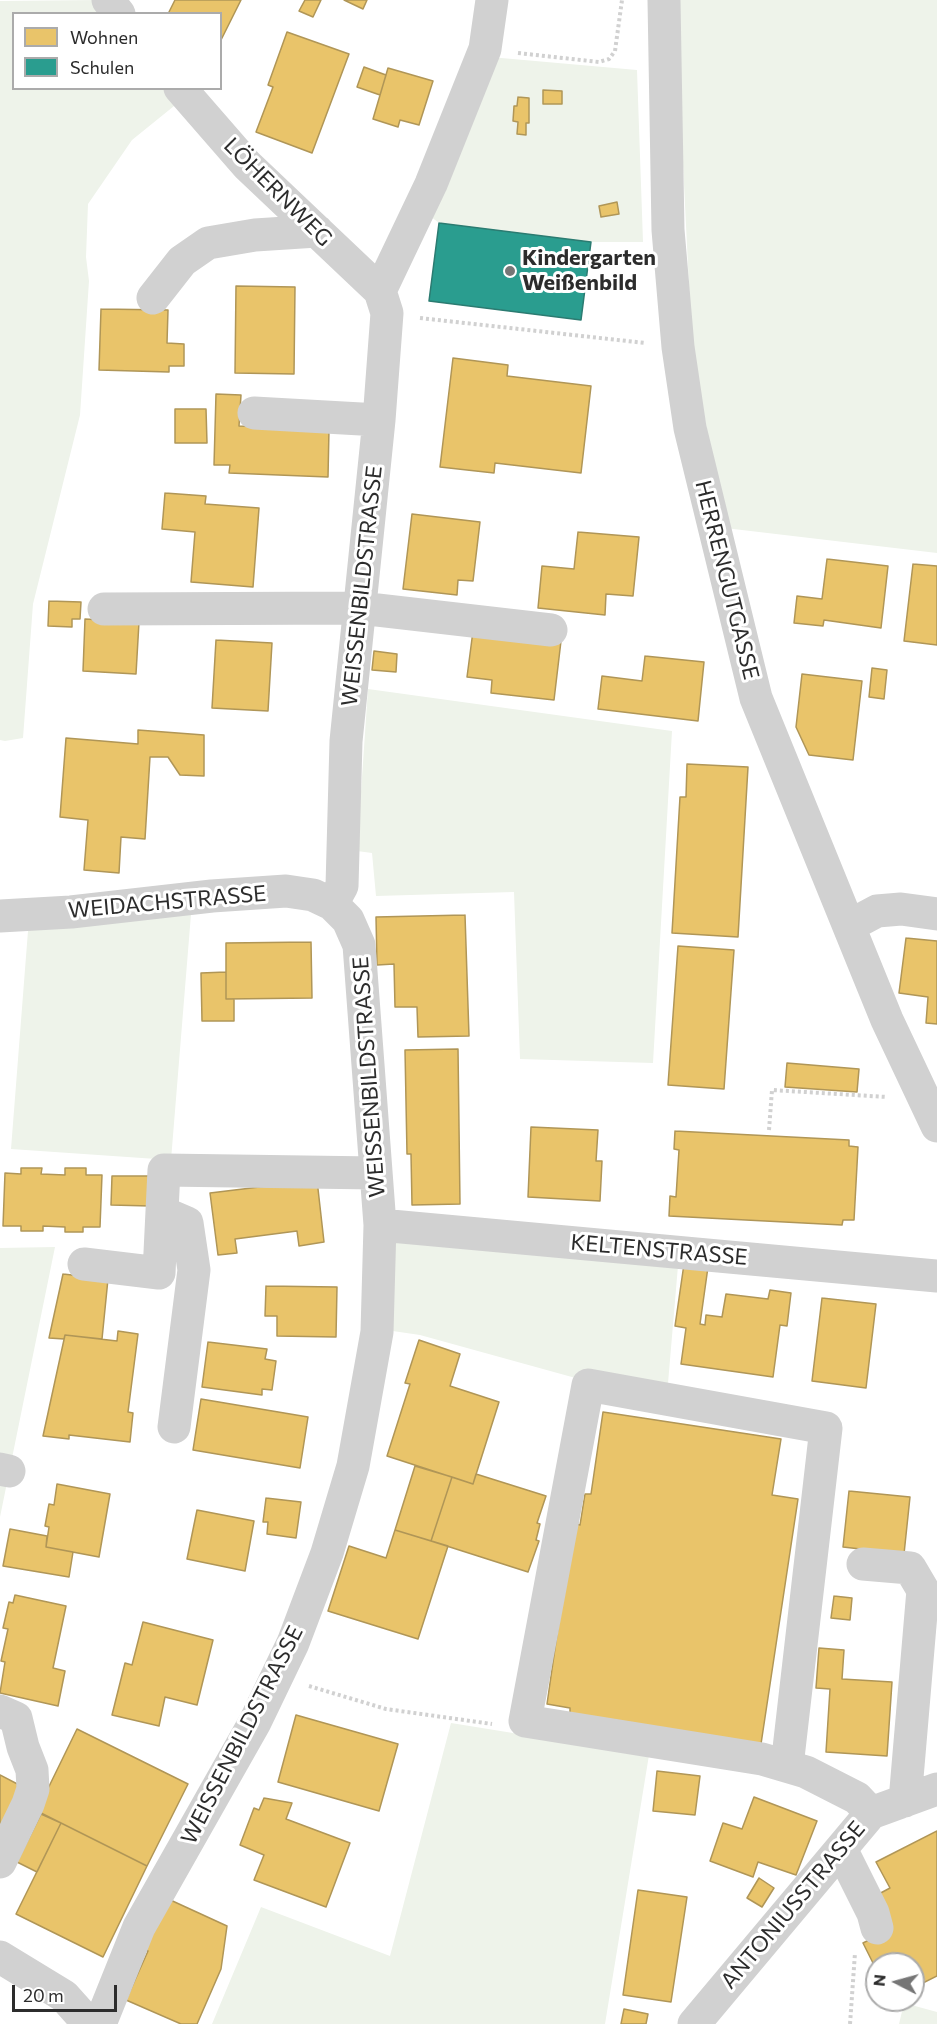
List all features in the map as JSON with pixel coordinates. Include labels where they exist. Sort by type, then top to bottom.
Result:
[{"type":"street","points":[[108,0],[117,12]]},
{"type":"street","name":"WEISSENBILDSTRASSE","points":[[100,2024],[139,1927],[255,1722],[293,1643],[327,1553],[353,1466],[377,1332],[380,1225],[359,945],[348,920],[332,904],[342,886],[346,741],[379,420],[384,302],[484,49],[492,0]]},
{"type":"street","name":"HERRENGUTGASSE","points":[[664,0],[668,230],[678,347],[690,428],[756,698],[887,1020],[931,1113]]},
{"type":"street","name":"LÖHERNWEG","points":[[182,90],[247,165],[317,231],[384,302]]},
{"type":"street","points":[[153,298],[182,261],[208,243],[255,235],[317,231]]},
{"type":"street","points":[[254,413],[379,420]]},
{"type":"street","points":[[104,609],[360,609],[551,630]]},
{"type":"street","name":"WEIDACHSTRASSE","points":[[0,916],[71,912],[212,896],[286,891],[313,895],[332,904]]},
{"type":"street","points":[[849,926],[877,911],[901,909],[937,914]]},
{"type":"street","points":[[84,1264],[159,1273],[164,1170],[376,1173]]},
{"type":"street","points":[[162,1216],[173,1217],[187,1223],[194,1270],[174,1427]]},
{"type":"street","name":"KELTENSTRASSE","points":[[380,1225],[937,1276]]},
{"type":"street","points":[[787,1766],[826,1428],[588,1385],[525,1721],[762,1759],[806,1772],[857,1798],[871,1813]]},
{"type":"street","points":[[863,1564],[910,1568],[923,1590],[905,1801]]},
{"type":"street","points":[[0,1711],[16,1718],[23,1747],[32,1770],[33,1789],[0,1862]]},
{"type":"street","name":"ANTONIUSSTRASSE","points":[[694,2024],[871,1813],[937,1789]]},
{"type":"street","points":[[841,1849],[875,1920]]},
{"type":"street","points":[[0,1957],[64,1996],[88,2024]]},
{"type":"path","points":[[484,49],[599,62],[609,59],[615,51],[622,0]]},
{"type":"path","points":[[384,302],[678,347]]},
{"type":"path","points":[[769,1130],[772,1090],[931,1113]]},
{"type":"path","points":[[276,1677],[386,1709],[507,1726],[525,1721]]},
{"type":"path","points":[[850,2024],[857,1930],[875,1920]]},
{"type":"shaded area","points":[[100,0],[110,12],[12,12],[12,90],[169,90],[179,102],[132,140],[88,204],[86,257],[89,281],[80,415],[33,604],[23,738],[5,741],[0,740],[0,1]]},
{"type":"shaded area","points":[[675,0],[937,0],[937,553],[725,528],[692,348]]},
{"type":"shaded area","points":[[490,57],[637,70],[643,242],[591,242],[439,223],[430,216]]},
{"type":"shaded area","points":[[368,689],[672,731],[653,1063],[520,1059],[514,892],[376,896],[372,853],[357,851]]},
{"type":"shaded area","points":[[192,902],[171,1160],[11,1149],[29,918]]},
{"type":"shaded area","points":[[383,1226],[679,1254],[667,1395],[590,1382],[420,1335],[379,1329]]},
{"type":"shaded area","points":[[55,1247],[0,1517],[0,1248]]},
{"type":"shaded area","points":[[451,1723],[649,1755],[605,2024],[212,2024],[261,1907],[390,1956]]},
{"type":"shaded area","points":[[925,2009],[937,2012],[937,2024],[899,2024],[902,2012],[925,2012]]},
{"type":"building: Wohnen","points":[[175,0],[241,0],[222,38],[222,12],[169,12]]},
{"type":"building: Wohnen","points":[[305,0],[321,0],[313,17],[299,11]]},
{"type":"building: Wohnen","points":[[344,0],[367,0],[363,9]]},
{"type":"building: Wohnen","points":[[287,32],[349,54],[312,153],[256,132],[273,87],[268,85]]},
{"type":"building: Wohnen","points":[[364,67],[386,75],[380,95],[357,87]]},
{"type":"building: Wohnen","points":[[388,68],[433,81],[419,125],[400,120],[398,127],[373,119]]},
{"type":"building: Wohnen","points":[[543,90],[562,91],[562,104],[543,104]]},
{"type":"building: Wohnen","points":[[518,97],[529,98],[529,123],[526,123],[526,135],[517,134],[518,122],[513,121],[514,106],[517,106]]},
{"type":"building: Wohnen","points":[[617,202],[619,214],[601,217],[599,206]]},
{"type":"building: Wohnen","points":[[236,286],[295,287],[294,374],[235,373]]},
{"type":"building: Wohnen","points":[[101,309],[168,310],[167,343],[184,344],[184,366],[169,366],[169,372],[99,370]]},
{"type":"building: Wohnen","points":[[453,358],[508,365],[507,376],[591,386],[581,473],[495,463],[494,473],[440,467]]},
{"type":"building: Wohnen","points":[[216,394],[241,395],[239,426],[329,429],[328,477],[229,473],[230,465],[214,465]]},
{"type":"building: Wohnen","points":[[175,409],[206,409],[207,443],[175,443]]},
{"type":"building: Wohnen","points":[[165,493],[206,496],[205,504],[259,508],[253,587],[191,582],[195,532],[162,529]]},
{"type":"building: Wohnen","points":[[412,514],[480,522],[473,581],[458,580],[457,595],[403,589]]},
{"type":"building: Wohnen","points":[[578,532],[639,537],[633,596],[606,594],[605,615],[538,608],[542,566],[574,569]]},
{"type":"building: Wohnen","points":[[827,559],[888,566],[881,628],[824,620],[823,626],[794,623],[797,596],[822,599]]},
{"type":"building: Wohnen","points":[[913,564],[937,566],[937,645],[904,641]]},
{"type":"building: Wohnen","points":[[49,601],[81,602],[80,619],[72,619],[72,627],[48,626]]},
{"type":"building: Wohnen","points":[[85,619],[139,622],[136,674],[83,671]]},
{"type":"building: Wohnen","points":[[473,631],[561,641],[554,700],[491,693],[492,680],[467,677]]},
{"type":"building: Wohnen","points":[[216,640],[272,643],[268,711],[212,708]]},
{"type":"building: Wohnen","points":[[374,651],[397,654],[396,672],[372,670]]},
{"type":"building: Wohnen","points":[[645,656],[704,662],[698,721],[598,709],[602,676],[642,681]]},
{"type":"building: Wohnen","points":[[872,668],[887,670],[884,699],[869,697]]},
{"type":"building: Wohnen","points":[[802,674],[862,681],[853,760],[809,755],[796,727]]},
{"type":"building: Wohnen","points":[[138,730],[204,735],[204,776],[180,775],[168,757],[150,757],[145,839],[121,837],[119,873],[84,870],[88,820],[60,817],[66,738],[138,744]]},
{"type":"building: Wohnen","points":[[687,764],[748,767],[738,937],[672,933],[680,797],[686,797]]},
{"type":"building: Wohnen","points":[[465,915],[469,1036],[418,1037],[417,1007],[395,1007],[394,964],[377,965],[376,917]]},
{"type":"building: Wohnen","points":[[906,938],[937,941],[937,1024],[926,1023],[928,997],[899,993]]},
{"type":"building: Wohnen","points":[[311,942],[312,998],[226,999],[226,943]]},
{"type":"building: Wohnen","points":[[678,946],[734,950],[724,1089],[668,1085]]},
{"type":"building: Wohnen","points":[[226,972],[226,999],[234,999],[234,1021],[202,1021],[201,973]]},
{"type":"building: Wohnen","points":[[458,1049],[460,1204],[412,1205],[411,1154],[407,1154],[405,1050]]},
{"type":"building: Wohnen","points":[[787,1063],[859,1069],[857,1092],[785,1087]]},
{"type":"building: Wohnen","points":[[531,1127],[598,1130],[596,1161],[602,1161],[600,1201],[528,1197]]},
{"type":"building: Wohnen","points":[[675,1131],[849,1140],[849,1146],[858,1147],[854,1220],[843,1220],[842,1225],[669,1216],[670,1196],[676,1197],[679,1150],[674,1149]]},
{"type":"building: Wohnen","points":[[21,1168],[42,1168],[41,1174],[65,1175],[65,1168],[86,1168],[86,1175],[102,1175],[100,1227],[83,1227],[83,1232],[65,1232],[65,1227],[43,1226],[43,1231],[21,1231],[21,1226],[3,1226],[5,1173],[21,1174]]},
{"type":"building: Wohnen","points":[[112,1176],[151,1176],[150,1206],[111,1205]]},
{"type":"building: Wohnen","points":[[317,1180],[324,1242],[299,1246],[297,1231],[235,1239],[237,1253],[218,1255],[210,1193]]},
{"type":"building: Wohnen","points":[[684,1264],[708,1267],[700,1324],[705,1325],[706,1315],[722,1317],[726,1294],[768,1299],[770,1290],[791,1293],[787,1326],[780,1325],[773,1377],[681,1364],[686,1328],[675,1326]]},
{"type":"building: Wohnen","points":[[63,1274],[108,1279],[102,1339],[65,1335],[64,1339],[49,1338]]},
{"type":"building: Wohnen","points":[[266,1286],[337,1287],[336,1337],[277,1336],[277,1316],[265,1316]]},
{"type":"building: Wohnen","points":[[822,1298],[876,1304],[866,1388],[812,1381]]},
{"type":"building: Wohnen","points":[[118,1331],[138,1334],[128,1412],[133,1413],[130,1442],[69,1435],[69,1439],[43,1436],[65,1335],[117,1341]]},
{"type":"building: Wohnen","points":[[419,1340],[460,1354],[450,1386],[499,1402],[473,1484],[387,1456],[410,1384],[405,1383]]},
{"type":"building: Wohnen","points":[[208,1342],[267,1349],[265,1359],[276,1361],[272,1390],[262,1389],[262,1395],[202,1387]]},
{"type":"building: Wohnen","points":[[201,1399],[308,1417],[300,1468],[193,1450]]},
{"type":"building: Wohnen","points":[[603,1412],[781,1439],[772,1495],[798,1499],[761,1744],[570,1716],[570,1708],[547,1704],[573,1523],[580,1525],[585,1494],[591,1494]]},
{"type":"building: Wohnen","points":[[415,1466],[452,1477],[431,1541],[395,1530]]},
{"type":"building: Wohnen","points":[[476,1474],[546,1496],[537,1523],[540,1524],[536,1540],[539,1541],[528,1572],[431,1541],[452,1477],[473,1484]]},
{"type":"building: Wohnen","points":[[57,1484],[110,1494],[99,1557],[46,1547],[49,1527],[45,1526],[49,1504],[54,1505]]},
{"type":"building: Wohnen","points":[[849,1491],[910,1497],[904,1554],[843,1547]]},
{"type":"building: Wohnen","points":[[266,1498],[301,1502],[296,1538],[267,1534],[268,1522],[263,1522]]},
{"type":"building: Wohnen","points":[[197,1510],[254,1521],[245,1571],[187,1559]]},
{"type":"building: Wohnen","points":[[10,1529],[47,1536],[46,1547],[73,1552],[69,1577],[3,1566]]},
{"type":"building: Wohnen","points":[[395,1530],[448,1546],[418,1639],[328,1611],[349,1546],[386,1558]]},
{"type":"building: Wohnen","points":[[15,1595],[66,1606],[53,1668],[65,1671],[58,1706],[0,1693],[5,1662],[1,1661],[8,1629],[3,1628],[9,1602],[13,1603]]},
{"type":"building: Wohnen","points":[[834,1596],[852,1598],[850,1620],[831,1618]]},
{"type":"building: Wohnen","points":[[143,1622],[213,1640],[197,1705],[165,1697],[159,1726],[112,1715],[125,1663],[132,1665]]},
{"type":"building: Wohnen","points":[[819,1648],[844,1650],[842,1679],[892,1682],[887,1756],[826,1752],[830,1689],[816,1688]]},
{"type":"building: Wohnen","points":[[296,1715],[398,1744],[379,1811],[278,1782]]},
{"type":"building: Wohnen","points":[[77,1729],[188,1784],[147,1866],[37,1811]]},
{"type":"building: Wohnen","points":[[657,1771],[700,1776],[695,1815],[653,1811]]},
{"type":"building: Wohnen","points":[[0,1775],[25,1788],[0,1838]]},
{"type":"building: Wohnen","points":[[754,1797],[817,1821],[796,1875],[758,1862],[753,1877],[710,1861],[723,1823],[742,1829]]},
{"type":"building: Wohnen","points":[[264,1798],[292,1803],[286,1819],[350,1843],[326,1907],[254,1880],[264,1855],[240,1845],[254,1808],[259,1810]]},
{"type":"building: Wohnen","points":[[41,1814],[61,1823],[37,1872],[17,1862]]},
{"type":"building: Wohnen","points":[[61,1823],[147,1866],[103,1957],[16,1914]]},
{"type":"building: Wohnen","points":[[937,1831],[937,1976],[925,1982],[925,1952],[868,1952],[863,1943],[891,1929],[875,1896],[890,1888],[876,1862]]},
{"type":"building: Wohnen","points":[[759,1878],[774,1888],[762,1907],[747,1898]]},
{"type":"building: Wohnen","points":[[638,1890],[687,1897],[671,2002],[623,1995]]},
{"type":"building: Wohnen","points":[[166,1898],[227,1926],[221,1969],[197,2024],[181,2024],[126,2000],[148,1951],[143,1949]]},
{"type":"building: Wohnen","points":[[624,2009],[648,2014],[646,2024],[621,2024]]},
{"type":"building: Schulen","name":"Kindergarten Weißenbild","points":[[439,223],[591,242],[581,320],[429,301]]},
{"type":"place","name":"Kindergarten Weißenbild","points":[[510,271]]}]
